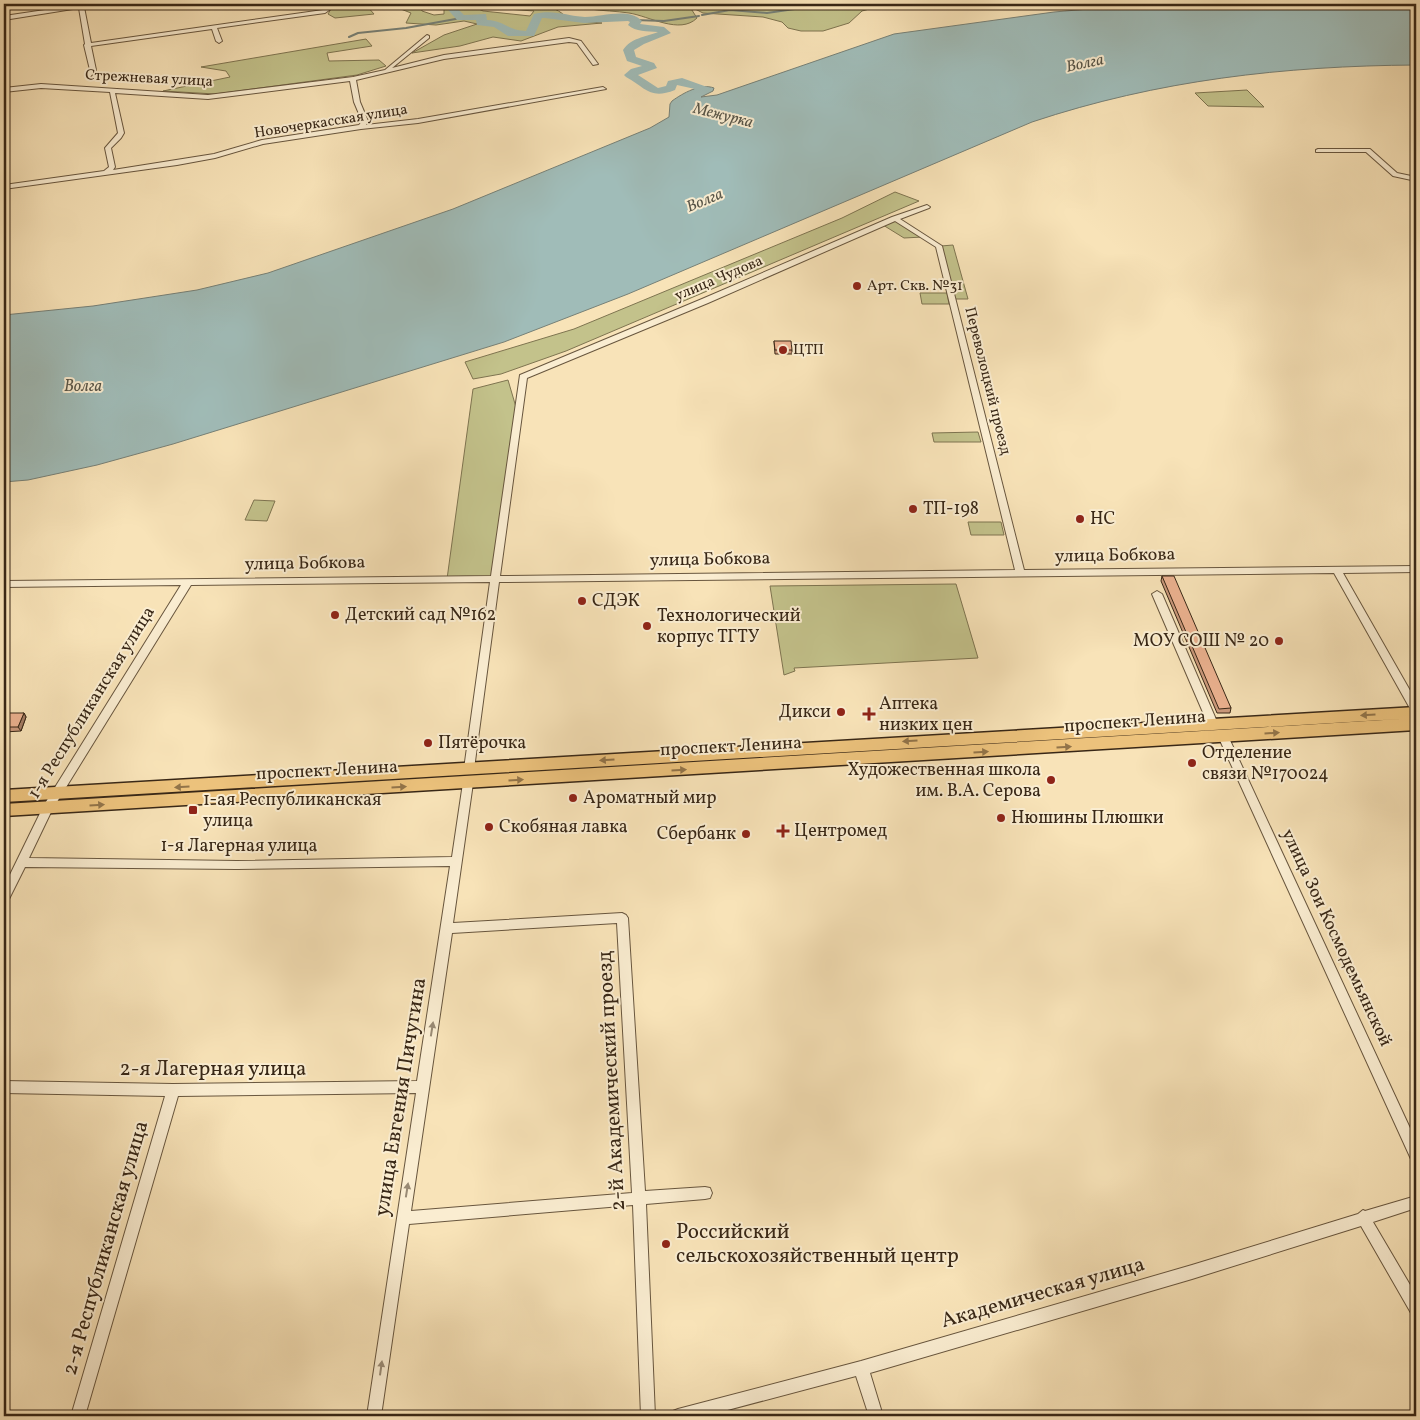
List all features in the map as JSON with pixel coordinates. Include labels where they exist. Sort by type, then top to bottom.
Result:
[{"type":"main road","name":"проспект Ленина","points":[[4,796],[472,773],[1221,728],[1416,711]]},
{"type":"main road","name":"проспект Ленина","points":[[1221,728],[1416,724]]},
{"type":"main road","name":"проспект Ленина","points":[[4,810],[472,773]]},
{"type":"street","points":[[4,18],[94,4]]},
{"type":"street","points":[[87,45],[325,11],[332,6],[325,4]]},
{"type":"street","points":[[81,6],[93,70],[90,75]]},
{"type":"street","points":[[214,26],[219,41]]},
{"type":"street","points":[[386,70],[427,37]]},
{"type":"street","name":"Стрежневая улица","points":[[4,90],[41,86],[208,96],[353,79],[444,57],[576,40],[595,64]]},
{"type":"street","points":[[353,79],[356,102],[365,121],[361,127]]},
{"type":"street","name":"Новочеркасская улица","points":[[4,187],[177,164],[215,156],[262,142],[361,127],[418,121],[603,89]]},
{"type":"street","points":[[107,172],[112,167],[108,148],[122,131],[117,118],[112,90]]},
{"type":"street","points":[[1318,151],[1368,150],[1395,175],[1416,180]]},
{"type":"street","name":"улица Чудова","points":[[523,377],[705,301],[894,218],[927,207]]},
{"type":"street","name":"Переволоцкий проезд","points":[[894,218],[939,246],[1020,573]]},
{"type":"street","name":"улица Евгения Пичугина","points":[[374,1416],[457,861],[472,773],[495,579],[523,377]]},
{"type":"street","name":"улица Бобкова","points":[[4,584],[1416,569]]},
{"type":"street","points":[[1337,570],[1416,711]]},
{"type":"street","name":"1-я Республиканская улица","points":[[4,898],[48,808],[188,582]]},
{"type":"street","name":"улица Зои Космодемьянской","points":[[1157,594],[1221,728],[1416,1155]]},
{"type":"street","name":"1-я Лагерная улица","points":[[21,862],[237,865],[457,861]]},
{"type":"street","name":"2-й Академический проезд","points":[[448,928],[622,918],[639,1199],[648,1416]]},
{"type":"street","name":"2-я Лагерная улица","points":[[4,1087],[173,1090],[423,1087]]},
{"type":"street","name":"2-я Республиканская улица","points":[[78,1416],[173,1090]]},
{"type":"street","points":[[403,1218],[705,1193]]},
{"type":"street","name":"Академическая улица","points":[[678,1416],[861,1368],[1192,1272],[1416,1202]]},
{"type":"street","points":[[1363,1217],[1416,1308]]},
{"type":"street","points":[[861,1368],[876,1416]]},
{"type":"shaded area","points":[[334,4],[365,4],[374,14],[335,18],[328,14]]},
{"type":"shaded area","points":[[388,4],[420,4],[422,11],[434,15],[444,14],[444,4],[468,4],[483,11],[530,16],[534,11],[507,9],[494,4],[535,4],[555,9],[568,20],[602,23],[558,27],[521,41],[493,37],[460,46],[412,53],[444,35],[477,24],[464,21],[436,25],[406,23],[411,13]]},
{"type":"shaded area","points":[[591,4],[688,4],[697,18],[690,23],[673,25],[629,13],[590,9]]},
{"type":"shaded area","points":[[693,4],[926,4],[873,8],[862,11],[849,23],[823,31],[801,31],[788,28],[782,22],[763,17],[703,13],[695,9]]},
{"type":"shaded area","points":[[366,39],[372,46],[327,53],[329,61],[379,60],[386,66],[357,75],[215,94],[163,91],[230,77],[226,71],[201,67]]},
{"type":"shaded area","points":[[1247,90],[1264,107],[1208,106],[1195,93]]},
{"type":"shaded area","points":[[895,192],[919,201],[566,351],[501,374],[473,379],[465,362],[574,329],[842,218]]},
{"type":"shaded area","points":[[894,220],[923,237],[904,238],[883,225]]},
{"type":"shaded area","points":[[953,245],[968,299],[955,299],[941,246]]},
{"type":"shaded area","points":[[920,293],[947,293],[949,304],[922,304]]},
{"type":"shaded area","points":[[508,380],[518,414],[495,579],[447,579],[473,389]]},
{"type":"shaded area","points":[[978,432],[981,442],[934,442],[932,433]]},
{"type":"shaded area","points":[[254,500],[275,501],[267,521],[245,520]]},
{"type":"shaded area","points":[[968,522],[1001,522],[1004,535],[971,535]]},
{"type":"shaded area","points":[[956,584],[978,658],[794,668],[795,671],[784,675],[770,586]]},
{"type":"water","name":"Волга","points":[[1146,4],[1416,4],[1416,65],[1318,68],[1222,78],[1174,86],[1079,108],[1032,122],[628,294],[504,342],[173,444],[97,465],[28,480],[4,482],[4,315],[93,306],[197,290],[268,273],[453,209],[650,128],[669,117],[672,101],[692,90],[704,87],[714,88],[713,91],[701,97],[717,95],[894,34],[1054,12]]},
{"type":"building","points":[[774,341],[791,341],[792,350],[775,350]]},
{"type":"building","points":[[1162,576],[1174,576],[1231,708],[1219,709]]},
{"type":"building","points":[[6,713],[24,713],[18,727],[4,727]]},
{"type":"waterway","name":"Межурка","points":[[412,4],[432,4]]},
{"type":"waterway","name":"Межурка","points":[[448,4],[461,18],[482,16],[481,23],[497,24],[508,33],[530,34],[538,16],[551,14],[584,20],[624,17],[637,21],[633,25],[641,28],[660,29],[666,33],[640,41],[628,50],[631,59],[650,65],[651,68],[635,71],[630,75],[649,88],[658,91],[664,91],[671,88],[672,83],[682,81],[704,88],[685,102]]},
{"type":"waterway","points":[[702,15],[730,10],[767,13],[829,4]]},
{"type":"waterway","points":[[635,20],[664,21],[699,16]]},
{"type":"waterway","points":[[349,37],[358,33],[406,28],[461,18]]},
{"type":"place","name":"Арт. Скв. №31","points":[[857,286]]},
{"type":"place","name":"ЦТП","points":[[783,350]]},
{"type":"place","name":"ТП-198","points":[[913,509]]},
{"type":"place","name":"НС","points":[[1080,519]]},
{"type":"place","name":"СДЭК","points":[[582,601]]},
{"type":"place","name":"Детский сад №162","points":[[335,615]]},
{"type":"place","name":"Технологический корпус ТГТУ","points":[[647,626]]},
{"type":"place","name":"МОУ СОШ № 20","points":[[1279,641]]},
{"type":"place","name":"Дикси","points":[[841,712]]},
{"type":"place","name":"Аптека низких цен","points":[[869,714]]},
{"type":"place","name":"Пятёрочка","points":[[428,743]]},
{"type":"place","name":"Отделение связи №170024","points":[[1192,763]]},
{"type":"place","name":"Художественная школа им. В.А. Серова","points":[[1051,780]]},
{"type":"place","name":"Ароматный мир","points":[[573,798]]},
{"type":"place","name":"1-ая Республиканская улица","points":[[193,810]]},
{"type":"place","name":"Нюшины Плюшки","points":[[1001,818]]},
{"type":"place","name":"Скобяная лавка","points":[[489,827]]},
{"type":"place","name":"Центромед","points":[[783,831]]},
{"type":"place","name":"Сбербанк","points":[[746,834]]},
{"type":"place","name":"Российский сельскохозяйственный центр","points":[[666,1244]]}]
